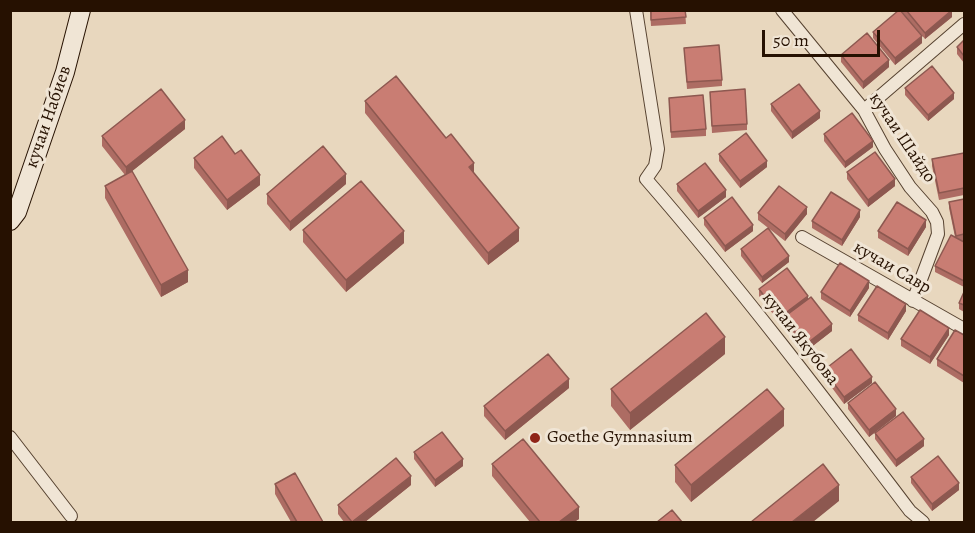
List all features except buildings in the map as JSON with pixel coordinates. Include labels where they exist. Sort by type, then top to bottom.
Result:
[{"type":"main road","name":"кучаи Набиев","points":[[10,221],[16,212],[65,72],[81,10]]},
{"type":"street","name":"кучаи Якубова","points":[[636,10],[658,148],[655,166],[646,178],[692,231],[792,357],[910,511],[923,522]]},
{"type":"street","name":"кучаи Шайдо","points":[[782,10],[864,110],[885,149],[937,222],[938,234],[913,301]]},
{"type":"street","points":[[864,110],[964,24]]},
{"type":"street","name":"кучаи Савр","points":[[802,237],[964,330]]},
{"type":"street","points":[[10,437],[71,516]]},
{"type":"place","name":"Goethe Gymnasium","points":[[535,438]]}]
